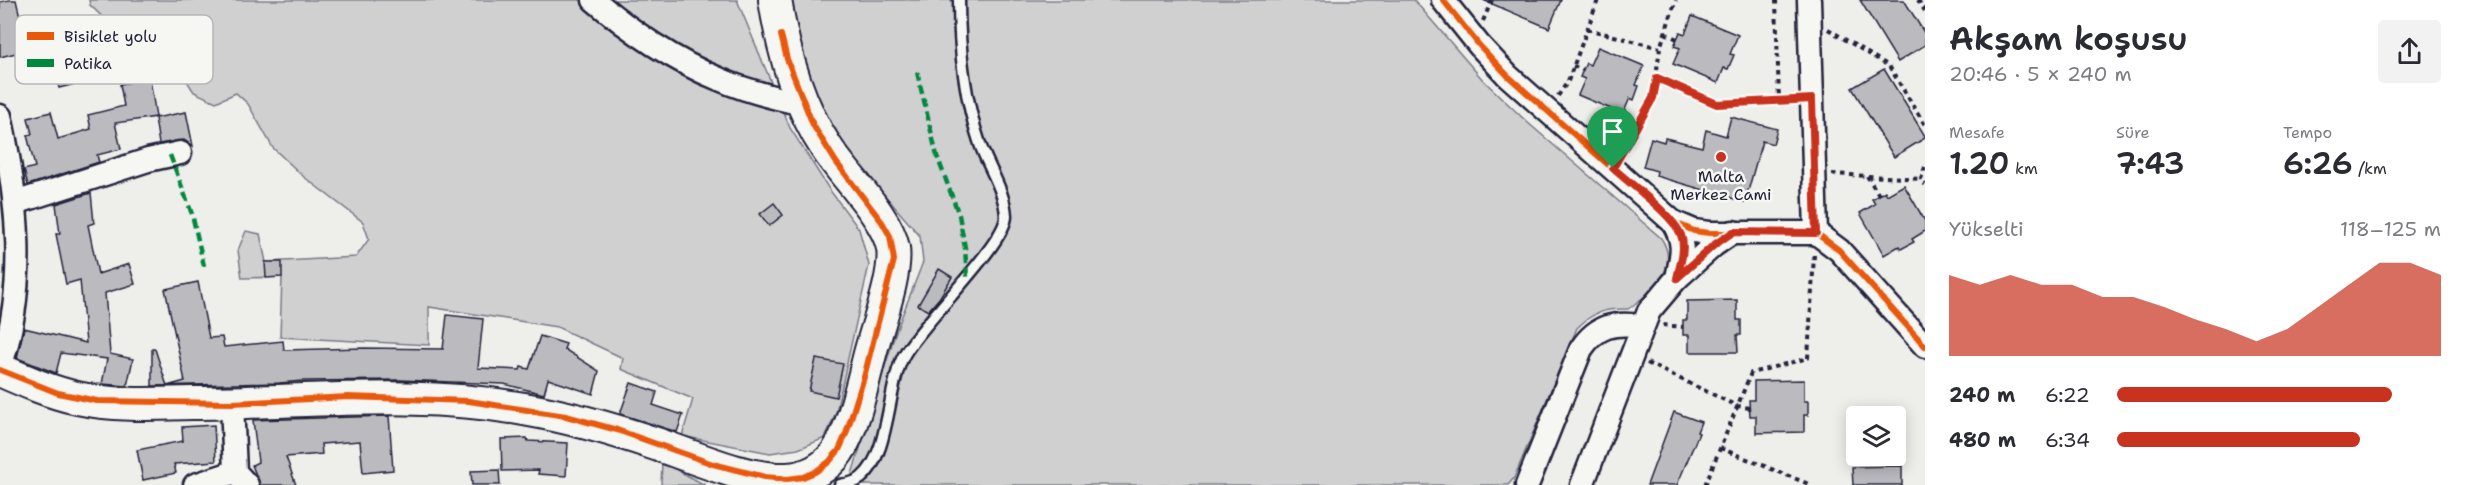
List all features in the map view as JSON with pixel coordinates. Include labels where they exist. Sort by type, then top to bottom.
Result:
[{"type":"street","points":[[594,0],[643,36],[696,68],[746,89],[804,104]]},
{"type":"street","points":[[0,116],[15,203],[16,305],[8,346],[0,368],[58,393],[97,401],[232,403],[348,397],[403,398],[508,406],[566,416],[617,430],[713,464],[765,477],[821,481],[829,462],[839,450],[846,434],[864,377],[894,260],[890,236],[882,222],[824,144],[804,104],[781,35],[763,0]]},
{"type":"street","points":[[776,0],[781,35]]},
{"type":"street","points":[[1445,1],[1496,63],[1673,222],[1681,236],[1682,247],[1677,278]]},
{"type":"street","points":[[1809,9],[1816,233]]},
{"type":"street","points":[[15,203],[108,172],[180,153]]},
{"type":"street","points":[[1673,222],[1694,231],[1816,233],[1839,250],[1925,346]]},
{"type":"street","points":[[1581,485],[1649,311],[1677,278],[1714,245],[1733,232]]},
{"type":"street","points":[[1901,318],[1925,329]]},
{"type":"street","points":[[1527,485],[1581,349],[1589,337],[1613,325],[1642,326]]},
{"type":"street","points":[[195,485],[241,478],[232,403]]},
{"type":"lane","points":[[821,481],[861,478],[870,467],[882,438],[899,363],[909,346],[985,255],[1005,226],[1006,215],[999,188],[972,120],[962,66],[959,0]]},
{"type":"path","points":[[1545,109],[1563,88],[1598,0]]},
{"type":"path","points":[[1613,168],[1653,98],[1660,48],[1676,0]]},
{"type":"path","points":[[1776,0],[1779,101]]},
{"type":"path","points":[[1918,0],[1925,11]]},
{"type":"path","points":[[1809,9],[1889,66],[1925,125]]},
{"type":"path","points":[[1587,29],[1660,48]]},
{"type":"path","points":[[1665,33],[1677,39]]},
{"type":"path","points":[[1573,66],[1583,70]]},
{"type":"path","points":[[1657,78],[1717,104],[1812,99]]},
{"type":"path","points":[[1921,179],[1925,166]]},
{"type":"path","points":[[1813,172],[1921,179]]},
{"type":"path","points":[[1867,176],[1879,195]]},
{"type":"path","points":[[1921,179],[1925,185]]},
{"type":"path","points":[[1705,485],[1750,373],[1808,358],[1816,233]]},
{"type":"path","points":[[1630,355],[1737,406],[1750,408]]},
{"type":"path","points":[[1720,448],[1811,485]]},
{"type":"shaded area","points":[[89,0],[737,0],[790,128],[829,189],[859,229],[869,265],[836,412],[825,438],[798,449],[770,453],[682,436],[693,399],[621,369],[623,358],[557,327],[429,307],[429,345],[280,337],[282,277],[242,278],[238,250],[246,231],[260,234],[266,262],[356,257],[369,239],[363,222],[304,177],[273,148],[248,104],[236,93],[216,102],[194,92],[189,84],[213,84],[213,15],[100,15],[90,5]]},
{"type":"shaded area","points":[[786,0],[1414,0],[1483,80],[1527,122],[1661,238],[1668,259],[1666,269],[1654,287],[1628,309],[1600,312],[1588,318],[1577,328],[1514,478],[1508,485],[855,485],[852,474],[895,334],[923,262],[920,236],[856,162],[830,124],[805,73]]},
{"type":"shaded area","points":[[662,462],[705,485],[661,485]]},
{"type":"building","points":[[16,0],[20,15],[15,15],[15,53],[0,57],[0,2]]},
{"type":"building","points":[[1483,0],[1561,0],[1549,28]]},
{"type":"building","points":[[1860,0],[1904,0],[1925,34],[1925,45],[1898,62]]},
{"type":"building","points":[[1692,16],[1738,35],[1730,54],[1734,55],[1728,69],[1724,68],[1718,83],[1673,64],[1680,48],[1674,46],[1680,32],[1685,34]]},
{"type":"building","points":[[1598,47],[1644,66],[1636,85],[1639,86],[1634,100],[1630,98],[1623,114],[1578,95],[1585,79],[1580,77],[1586,63],[1590,65]]},
{"type":"building","points":[[1884,69],[1925,136],[1894,157],[1852,88]]},
{"type":"building","points":[[58,84],[75,84],[59,88]]},
{"type":"building","points":[[120,84],[151,84],[156,117],[115,123],[121,149],[97,155],[99,162],[28,185],[24,170],[35,167],[27,135],[32,134],[28,118],[51,112],[58,139],[91,129],[88,115],[124,106]]},
{"type":"building","points":[[186,112],[193,146],[184,140],[159,144],[155,118]]},
{"type":"building","name":"Malta Merkez Cami","points":[[1731,117],[1777,129],[1773,144],[1762,141],[1745,202],[1656,176],[1657,171],[1643,167],[1651,138],[1664,142],[1665,138],[1702,147],[1706,130],[1726,136]]},
{"type":"building","points":[[1904,185],[1925,221],[1925,231],[1912,239],[1914,242],[1901,249],[1899,246],[1884,255],[1860,213],[1875,204],[1872,199],[1885,191],[1887,195]]},
{"type":"building","points":[[91,193],[94,223],[88,225],[98,274],[129,264],[135,284],[105,293],[110,354],[133,359],[127,386],[102,384],[107,359],[61,353],[56,373],[17,358],[24,328],[86,343],[80,280],[66,284],[56,234],[60,234],[56,204]]},
{"type":"building","points":[[774,203],[783,215],[769,226],[760,214]]},
{"type":"building","points":[[265,262],[282,262],[282,277],[266,278]]},
{"type":"building","points":[[939,269],[952,277],[928,311],[918,305]]},
{"type":"building","points":[[198,282],[209,338],[222,337],[224,347],[283,341],[284,350],[443,349],[447,315],[483,319],[478,368],[520,370],[521,367],[529,369],[540,336],[566,344],[564,349],[599,371],[593,394],[548,379],[544,394],[504,384],[400,380],[168,386],[185,381],[165,289]]},
{"type":"building","points":[[1737,300],[1737,320],[1741,320],[1741,335],[1737,335],[1738,352],[1689,352],[1689,335],[1683,335],[1683,320],[1687,320],[1687,301]]},
{"type":"building","points":[[152,349],[155,349],[167,386],[152,386]]},
{"type":"building","points":[[816,359],[843,364],[836,397],[809,391]]},
{"type":"building","points":[[1804,380],[1804,401],[1808,401],[1808,415],[1804,415],[1804,432],[1756,433],[1756,416],[1750,416],[1749,400],[1754,400],[1754,381]]},
{"type":"building","points":[[631,383],[657,392],[653,405],[683,415],[677,432],[620,414]]},
{"type":"building","points":[[1674,412],[1701,422],[1697,432],[1699,433],[1677,485],[1647,485]]},
{"type":"building","points":[[389,416],[393,470],[363,473],[360,441],[321,444],[322,454],[286,457],[296,485],[260,485],[252,465],[258,462],[253,420]]},
{"type":"building","points":[[214,425],[216,461],[174,464],[176,473],[143,480],[137,450],[183,441],[182,427]]},
{"type":"building","points":[[527,438],[528,441],[568,443],[566,476],[538,474],[539,470],[502,471],[501,439]]},
{"type":"building","points":[[1902,466],[1902,485],[1853,485],[1852,467]]},
{"type":"building","points":[[499,470],[500,485],[472,485],[471,471]]},
{"type":"marked path","points":[[917,72],[937,156],[959,215],[967,277]]},
{"type":"marked path","points":[[170,155],[192,214],[204,266]]},
{"type":"cycle path","points":[[1443,0],[1479,45],[1508,76],[1673,222],[1694,231],[1709,233],[1816,233],[1839,250],[1925,346]]},
{"type":"cycle path","points":[[0,370],[58,393],[97,401],[232,403],[348,397],[469,401],[566,416],[617,430],[713,464],[765,477],[787,479],[803,477],[815,472],[829,462],[839,450],[846,434],[864,377],[894,260],[890,236],[882,222],[836,162],[813,125],[787,59],[781,35]]},
{"type":"place","name":"Malta Merkez Cami","points":[[1721,157]]},
{"type":"route","points":[[1657,78],[1717,104],[1812,99],[1816,233],[1733,232],[1714,245],[1677,278],[1682,247],[1681,236],[1673,222],[1613,168],[1653,98],[1657,78]]}]
